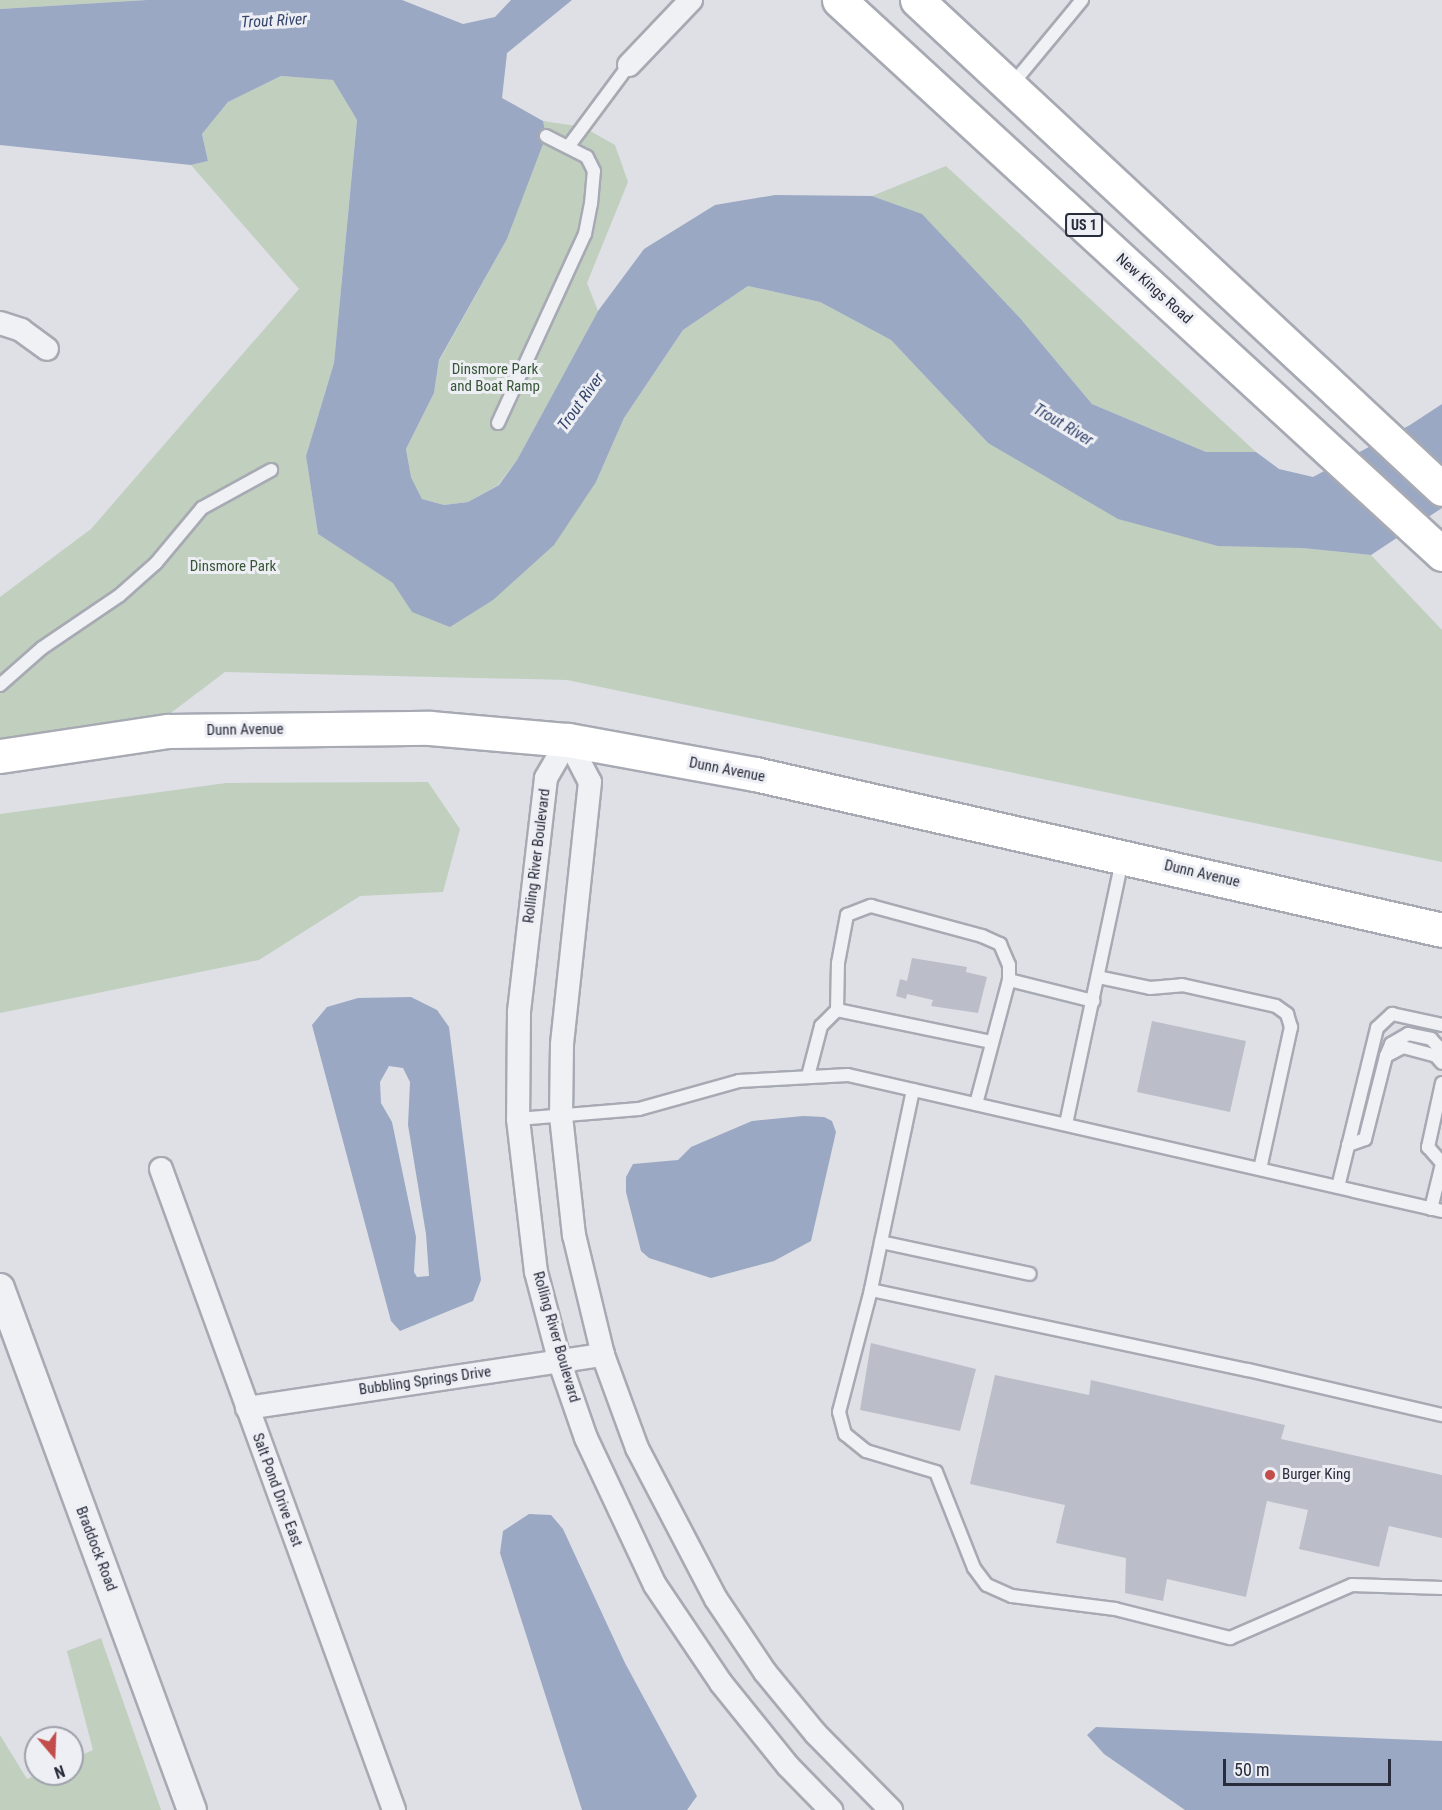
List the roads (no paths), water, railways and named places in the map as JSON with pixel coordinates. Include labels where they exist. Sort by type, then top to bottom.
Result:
[{"type":"main road","name":"New Kings Road","points":[[839,0],[1436,548]]},
{"type":"main road","points":[[917,0],[1442,489]]},
{"type":"main road","name":"Dunn Avenue","points":[[0,756],[168,731],[430,728],[568,741],[755,774],[1442,930]]},
{"type":"street","points":[[629,65],[691,0]]},
{"type":"street","points":[[0,323],[21,330],[47,349]]},
{"type":"street","points":[[568,741],[590,782],[562,1045],[561,1116],[574,1234],[603,1355],[637,1448],[716,1599],[765,1672],[816,1734],[891,1810]]},
{"type":"street","name":"Rolling River Boulevard","points":[[568,741],[546,778],[519,1012],[518,1119],[536,1272],[560,1363],[586,1438],[655,1585],[721,1683],[788,1766],[831,1810]]},
{"type":"street","name":"Salt Pond Drive East","points":[[161,1169],[394,1810]]},
{"type":"street","name":"Braddock Road","points":[[0,1288],[192,1810]]},
{"type":"street","name":"Bubbling Springs Drive","points":[[247,1408],[603,1355]]},
{"type":"lane","points":[[1010,87],[1082,0]]},
{"type":"lane","points":[[568,147],[629,65]]},
{"type":"lane","points":[[498,423],[585,234],[594,171],[587,157],[546,136]]},
{"type":"lane","points":[[0,685],[42,648],[120,595],[156,563],[202,508],[271,470]]},
{"type":"lane","points":[[1066,1124],[1123,856]]},
{"type":"lane","points":[[808,1076],[821,1026],[837,1010],[838,963],[847,915],[871,906],[982,936],[1000,944],[1009,965],[1010,980],[991,1042],[976,1104]]},
{"type":"lane","points":[[1098,977],[1150,988],[1182,985],[1276,1006],[1287,1014],[1291,1027],[1260,1169]]},
{"type":"lane","points":[[1010,980],[1093,1001]]},
{"type":"lane","points":[[837,1010],[991,1042]]},
{"type":"lane","points":[[1338,1187],[1377,1028],[1392,1014],[1442,1025]]},
{"type":"lane","points":[[1348,1145],[1365,1139],[1391,1044],[1408,1034],[1431,1040],[1442,1051]]},
{"type":"lane","points":[[1386,1056],[1403,1047],[1436,1056],[1442,1063]]},
{"type":"lane","points":[[518,1119],[639,1109],[739,1081],[848,1075],[1436,1210],[1442,1163],[1428,1147],[1442,1083]]},
{"type":"lane","points":[[913,1090],[871,1290],[840,1413],[845,1434],[866,1451],[936,1472],[974,1568],[987,1586],[1012,1596],[1115,1609],[1230,1638],[1352,1585],[1442,1588]]},
{"type":"lane","points":[[881,1242],[1030,1274]]},
{"type":"lane","points":[[871,1290],[1248,1370],[1442,1415]]},
{"type":"water","name":"Trout River","points":[[147,0],[402,0],[463,24],[495,17],[511,0],[572,0],[507,53],[502,98],[543,121],[546,136],[507,239],[439,360],[434,393],[406,449],[411,477],[422,499],[444,505],[468,502],[499,485],[517,460],[598,311],[644,249],[715,205],[775,195],[872,196],[922,214],[1020,318],[1092,404],[1206,452],[1256,452],[1279,469],[1313,477],[1410,425],[1442,404],[1442,508],[1371,555],[1302,548],[1218,546],[1118,519],[988,443],[891,340],[820,302],[748,286],[683,330],[624,418],[596,482],[554,545],[493,600],[450,627],[412,612],[393,583],[318,534],[306,456],[334,363],[357,120],[333,80],[281,76],[228,102],[202,134],[208,161],[191,165],[0,145],[0,9]]},
{"type":"water","points":[[411,997],[437,1010],[449,1027],[481,1280],[473,1301],[400,1331],[391,1321],[312,1025],[327,1007],[358,998]],"holes":[[[389,1066],[403,1068],[410,1082],[408,1125],[426,1234],[429,1276],[417,1277],[414,1272],[416,1237],[392,1122],[381,1103],[380,1082]]]},
{"type":"water","points":[[803,1116],[824,1117],[832,1121],[836,1132],[811,1241],[774,1261],[711,1278],[649,1258],[641,1251],[626,1192],[626,1177],[633,1164],[678,1160],[691,1147],[752,1121]]},
{"type":"water","points":[[529,1514],[551,1515],[563,1529],[625,1663],[697,1796],[687,1810],[582,1810],[500,1553],[503,1531]]},
{"type":"water","points":[[1096,1727],[1442,1741],[1442,1810],[1185,1810],[1104,1754],[1087,1735]]},
{"type":"place","name":"Burger King","points":[[1270,1475]]},
{"type":"park label","name":"Dinsmore Park and Boat Ramp","points":[[495,378]]},
{"type":"park label","name":"Dinsmore Park","points":[[233,567]]}]
